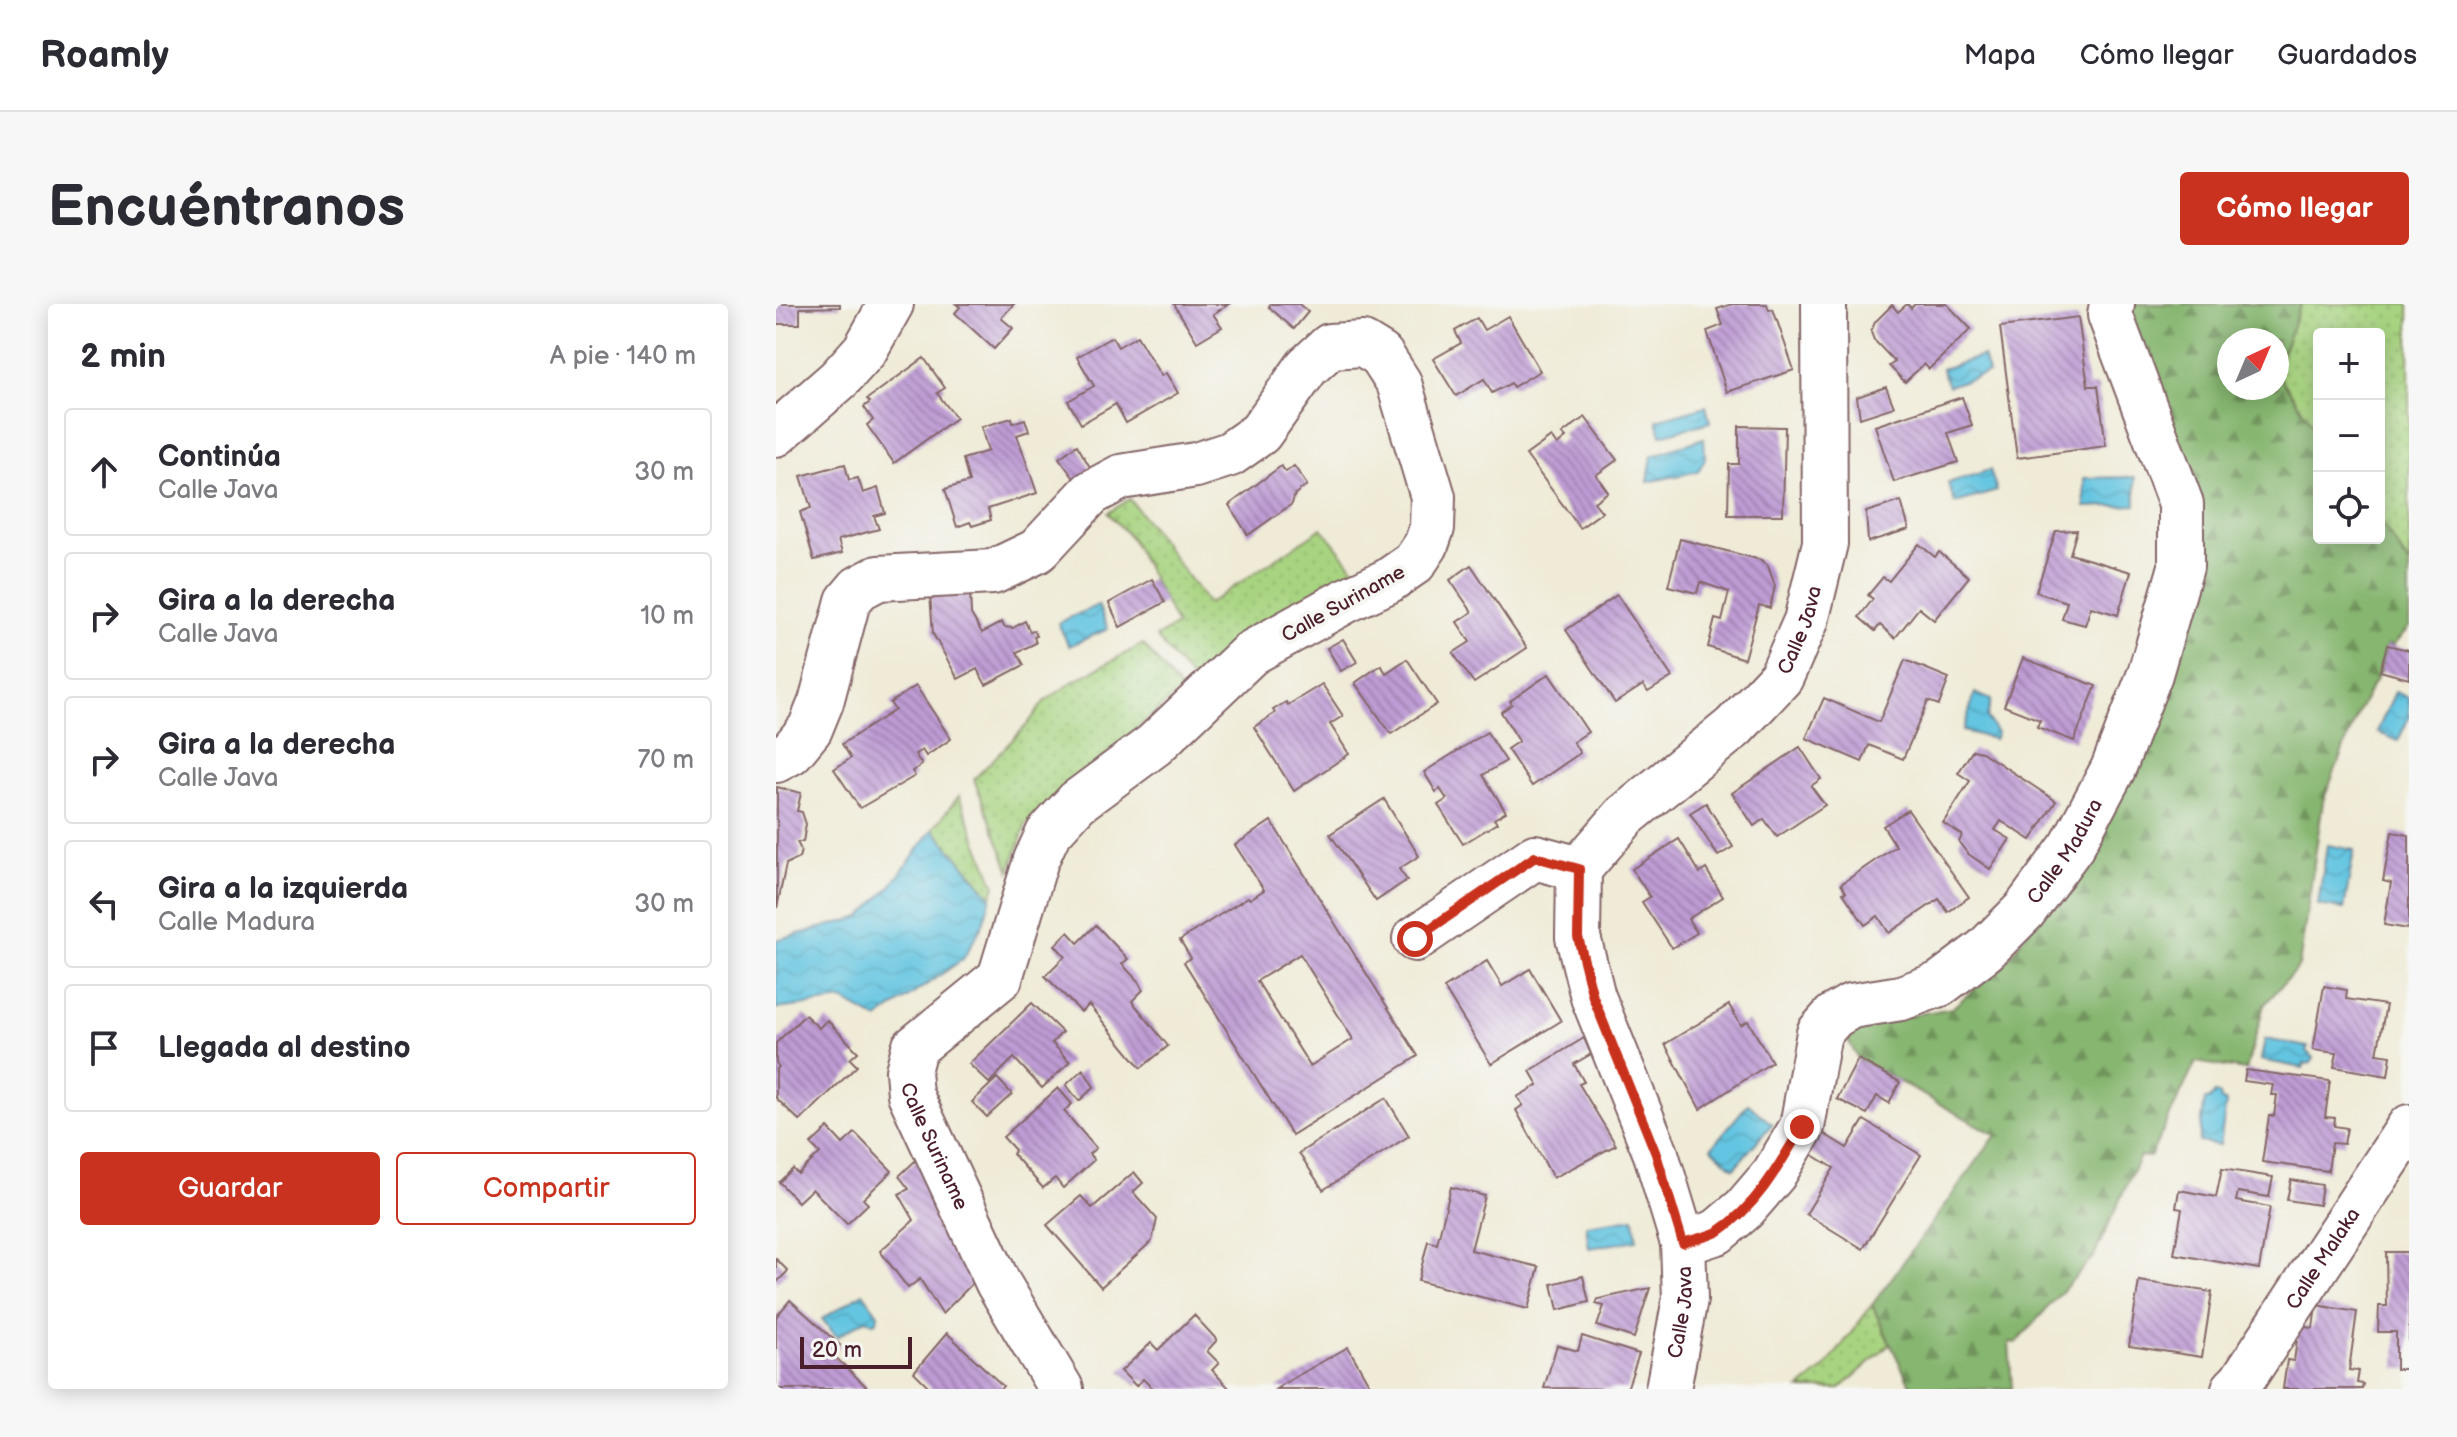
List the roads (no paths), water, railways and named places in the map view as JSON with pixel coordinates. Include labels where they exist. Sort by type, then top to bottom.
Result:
[{"type":"street","points":[[776,434],[839,379],[865,350],[891,304]]},
{"type":"street","name":"Calle Java","points":[[1668,1389],[1685,1299],[1683,1243],[1656,1154],[1593,997],[1578,937],[1579,869],[1625,816],[1734,727],[1781,677],[1806,621],[1825,543],[1824,304]]},
{"type":"street","name":"Calle Madura","points":[[1683,1243],[1717,1232],[1744,1209],[1774,1174],[1802,1127],[1819,1033],[1834,1016],[1851,1006],[1901,998],[1940,984],[1985,950],[2024,911],[2072,846],[2113,769],[2150,674],[2181,567],[2181,504],[2110,315],[2112,304]]},
{"type":"street","name":"Calle Suriname","points":[[776,760],[791,752],[810,729],[821,702],[848,601],[859,588],[878,578],[993,572],[1037,551],[1091,493],[1121,477],[1196,465],[1230,454],[1260,433],[1307,367],[1330,346],[1363,344],[1381,355],[1399,383],[1433,497],[1432,528],[1414,563],[1388,581],[1251,653],[1154,745],[1077,802],[1048,834],[1036,860],[1000,978],[914,1048],[908,1071],[910,1094],[998,1283],[1061,1389]]},
{"type":"street","points":[[1415,939],[1535,857],[1579,869]]},
{"type":"street","name":"Calle Malaka","points":[[2234,1389],[2409,1127]]},
{"type":"water","points":[[1983,356],[1988,373],[1948,386],[1942,369]]},
{"type":"water","points":[[1706,406],[1710,422],[1661,435],[1657,420]]},
{"type":"water","points":[[1704,438],[1705,459],[1698,471],[1648,482],[1652,456]]},
{"type":"water","points":[[1990,470],[1997,491],[1955,503],[1948,483]]},
{"type":"water","points":[[2135,477],[2136,505],[2085,507],[2084,478]]},
{"type":"water","points":[[1098,605],[1108,629],[1069,646],[1058,623]]},
{"type":"water","points":[[2395,692],[2409,698],[2409,717],[2398,741],[2377,732]]},
{"type":"water","points":[[1975,693],[1991,700],[1987,718],[1997,733],[1994,739],[1963,731]]},
{"type":"water","points":[[933,829],[991,897],[983,924],[963,959],[877,1019],[843,1000],[776,1009],[776,940],[861,917],[890,887]]},
{"type":"water","points":[[2327,845],[2354,850],[2344,909],[2318,905]]},
{"type":"water","points":[[2265,1039],[2308,1047],[2307,1051],[2314,1058],[2303,1068],[2261,1060]]},
{"type":"water","points":[[2215,1093],[2226,1102],[2220,1145],[2199,1142],[2205,1099],[2209,1100]]},
{"type":"water","points":[[1748,1104],[1772,1124],[1734,1168],[1711,1148]]},
{"type":"water","points":[[1634,1218],[1637,1240],[1589,1248],[1586,1225]]},
{"type":"water","points":[[863,1293],[878,1314],[877,1321],[873,1323],[866,1319],[837,1337],[822,1319]]}]
